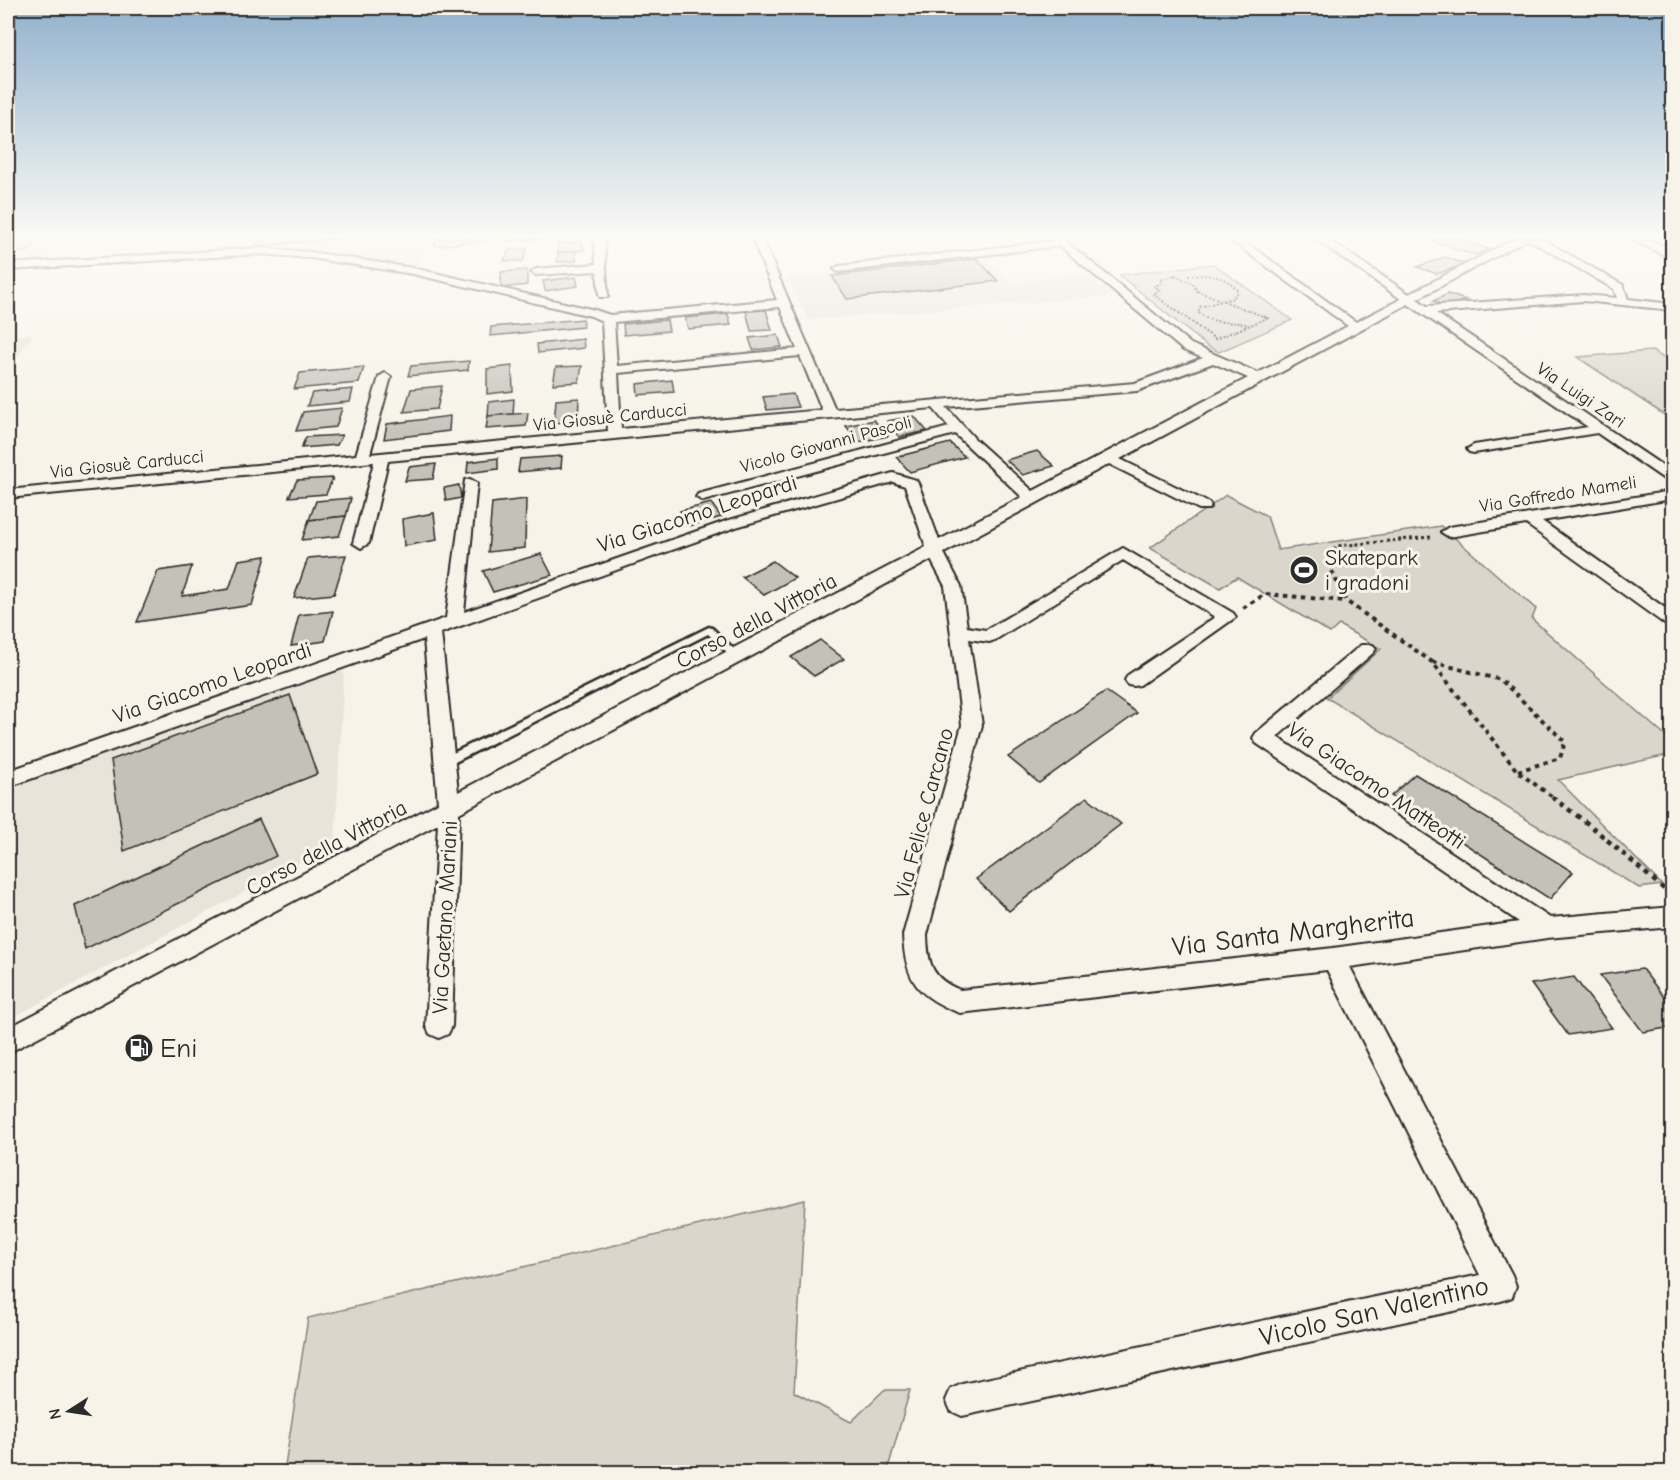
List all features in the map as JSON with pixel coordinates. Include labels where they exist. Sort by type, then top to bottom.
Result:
[{"type":"street","points":[[569,307],[595,313],[608,319],[739,307]]},
{"type":"street","points":[[786,307],[830,413]]},
{"type":"street","points":[[1139,307],[1187,347],[1260,379]]},
{"type":"street","points":[[1328,307],[1357,328]]},
{"type":"street","name":"Corso della Vittoria","points":[[8,1041],[1396,307]]},
{"type":"street","name":"Via Luigi Zari","points":[[1420,307],[1672,478]]},
{"type":"street","points":[[1425,310],[1464,307]]},
{"type":"street","points":[[608,319],[615,434]]},
{"type":"street","points":[[611,370],[805,352]]},
{"type":"street","name":"Via Giosuè Carducci","points":[[8,494],[830,413],[1137,387],[1212,359]]},
{"type":"street","points":[[362,459],[385,377]]},
{"type":"street","points":[[936,404],[971,443],[1033,499]]},
{"type":"street","name":"Vicolo Giovanni Pascoli","points":[[703,497],[958,429]]},
{"type":"street","points":[[1474,449],[1600,429]]},
{"type":"street","points":[[361,543],[381,458]]},
{"type":"street","points":[[1109,459],[1204,506]]},
{"type":"street","points":[[1656,468],[1672,467]]},
{"type":"street","name":"Via Giacomo Leopardi","points":[[8,779],[731,524],[893,477],[911,483],[935,551]]},
{"type":"street","points":[[454,622],[470,483]]},
{"type":"street","name":"Via Goffredo Mameli","points":[[1449,532],[1672,495]]},
{"type":"street","points":[[1529,519],[1672,621]]},
{"type":"street","name":"Via Felice Carcano","points":[[926,983],[916,960],[915,935],[972,725],[953,586],[935,551]]},
{"type":"street","points":[[959,632],[989,636],[1123,553],[1227,617],[1134,680]]},
{"type":"street","points":[[432,630],[449,808]]},
{"type":"street","name":"Via Giacomo Matteotti","points":[[1367,649],[1263,738],[1547,928]]},
{"type":"street","name":"Via Gaetano Mariani","points":[[439,1026],[449,808]]},
{"type":"street","name":"Via Santa Margherita","points":[[926,983],[942,996],[960,1002],[1333,959],[1547,928],[1672,917]]},
{"type":"street","name":"Vicolo San Valentino","points":[[962,1400],[1501,1287],[1333,959]]},
{"type":"lane","points":[[445,762],[709,630],[736,656]]},
{"type":"path","points":[[1171,307],[1215,339],[1268,318],[1240,307]]},
{"type":"path","points":[[1202,307],[1198,312],[1215,322],[1242,322],[1250,325]]},
{"type":"path","points":[[1449,532],[1429,538],[1337,546],[1327,560],[1346,601],[1432,662],[1518,772],[1591,826],[1672,896]]},
{"type":"path","points":[[1227,617],[1265,594],[1346,601]]},
{"type":"path","points":[[1432,662],[1501,680],[1565,742],[1560,758],[1518,772]]},
{"type":"shaded area","points":[[802,307],[972,307],[808,320]]},
{"type":"shaded area","points":[[1159,307],[1274,307],[1292,320],[1219,352],[1207,346]]},
{"type":"shaded area","points":[[34,334],[8,369],[8,336]]},
{"type":"shaded area","points":[[1652,351],[1672,363],[1672,420],[1577,357]]},
{"type":"shaded area","points":[[1226,495],[1267,516],[1278,550],[1441,526],[1536,609],[1532,619],[1672,742],[1672,754],[1558,780],[1662,885],[1639,888],[1327,698],[1381,649],[1339,625],[1330,633],[1237,577],[1220,588],[1150,548]]},
{"type":"shaded area","points":[[344,668],[335,843],[8,1020],[8,783]]},
{"type":"shaded area","points":[[805,1200],[794,1392],[851,1422],[884,1390],[910,1390],[887,1472],[284,1472],[308,1318]]},
{"type":"building","points":[[766,310],[772,330],[751,331],[746,311]]},
{"type":"building","points":[[728,314],[731,325],[688,329],[685,318]]},
{"type":"building","points":[[583,319],[583,327],[490,336],[491,327]]},
{"type":"building","points":[[667,320],[669,331],[624,335],[623,324]]},
{"type":"building","points":[[778,335],[782,347],[753,350],[749,338]]},
{"type":"building","points":[[583,339],[584,348],[538,353],[537,344]]},
{"type":"building","points":[[469,361],[468,370],[408,376],[411,366]]},
{"type":"building","points":[[512,366],[513,391],[487,394],[487,369]]},
{"type":"building","points":[[582,366],[579,382],[553,384],[556,367]]},
{"type":"building","points":[[364,367],[359,383],[294,389],[300,373]]},
{"type":"building","points":[[672,380],[674,392],[638,395],[637,384]]},
{"type":"building","points":[[442,386],[437,409],[404,412],[411,389]]},
{"type":"building","points":[[353,389],[350,402],[307,406],[312,393]]},
{"type":"building","points":[[793,394],[798,407],[767,410],[763,397]]},
{"type":"building","points":[[579,398],[578,421],[554,423],[556,400]]},
{"type":"building","points":[[514,399],[513,414],[488,416],[489,402]]},
{"type":"building","points":[[342,408],[336,427],[296,431],[303,412]]},
{"type":"building","points":[[528,413],[526,426],[486,429],[488,416]]},
{"type":"building","points":[[450,416],[449,431],[384,439],[387,424]]},
{"type":"building","points":[[914,416],[927,431],[899,437],[887,421]]},
{"type":"building","points":[[874,420],[888,436],[859,442],[846,426]]},
{"type":"building","points":[[342,435],[337,445],[301,448],[306,437]]},
{"type":"building","points":[[950,443],[965,457],[910,472],[896,457]]},
{"type":"building","points":[[1037,451],[1054,466],[1023,475],[1006,460]]},
{"type":"building","points":[[562,456],[561,468],[518,472],[520,459]]},
{"type":"building","points":[[498,458],[498,469],[467,473],[468,462]]},
{"type":"building","points":[[436,464],[433,479],[405,481],[409,467]]},
{"type":"building","points":[[333,478],[326,494],[289,497],[297,480]]},
{"type":"building","points":[[459,485],[461,498],[446,501],[444,488]]},
{"type":"building","points":[[351,498],[346,516],[309,520],[316,501]]},
{"type":"building","points":[[526,499],[525,548],[488,552],[492,503]]},
{"type":"building","points":[[711,503],[721,517],[689,526],[680,511]]},
{"type":"building","points":[[434,513],[437,540],[404,546],[402,519]]},
{"type":"building","points":[[346,516],[339,536],[302,540],[309,520]]},
{"type":"building","points":[[541,554],[552,575],[493,592],[483,571]]},
{"type":"building","points":[[346,555],[334,594],[294,598],[308,558]]},
{"type":"building","points":[[266,556],[252,605],[137,622],[158,571],[192,566],[182,596],[229,589],[239,560]]},
{"type":"building","points":[[773,561],[795,578],[764,595],[742,577]]},
{"type":"building","points":[[333,611],[325,641],[291,646],[299,615]]},
{"type":"building","points":[[820,640],[844,659],[814,676],[791,657]]},
{"type":"building","points":[[1106,691],[1137,713],[1039,783],[1008,757]]},
{"type":"building","points":[[290,695],[317,774],[124,851],[111,760]]},
{"type":"building","points":[[1415,774],[1573,872],[1550,899],[1391,796]]},
{"type":"building","points":[[1087,797],[1121,824],[1009,911],[976,879]]},
{"type":"building","points":[[259,819],[276,856],[85,949],[75,906]]},
{"type":"building","points":[[1642,969],[1672,1007],[1672,1027],[1643,1032],[1600,975]]},
{"type":"building","points":[[1574,977],[1612,1028],[1568,1035],[1531,984]]},
{"type":"place","name":"Skatepark i gradoni","points":[[1304,570]]},
{"type":"place","name":"Eni","points":[[139,1048]]}]
